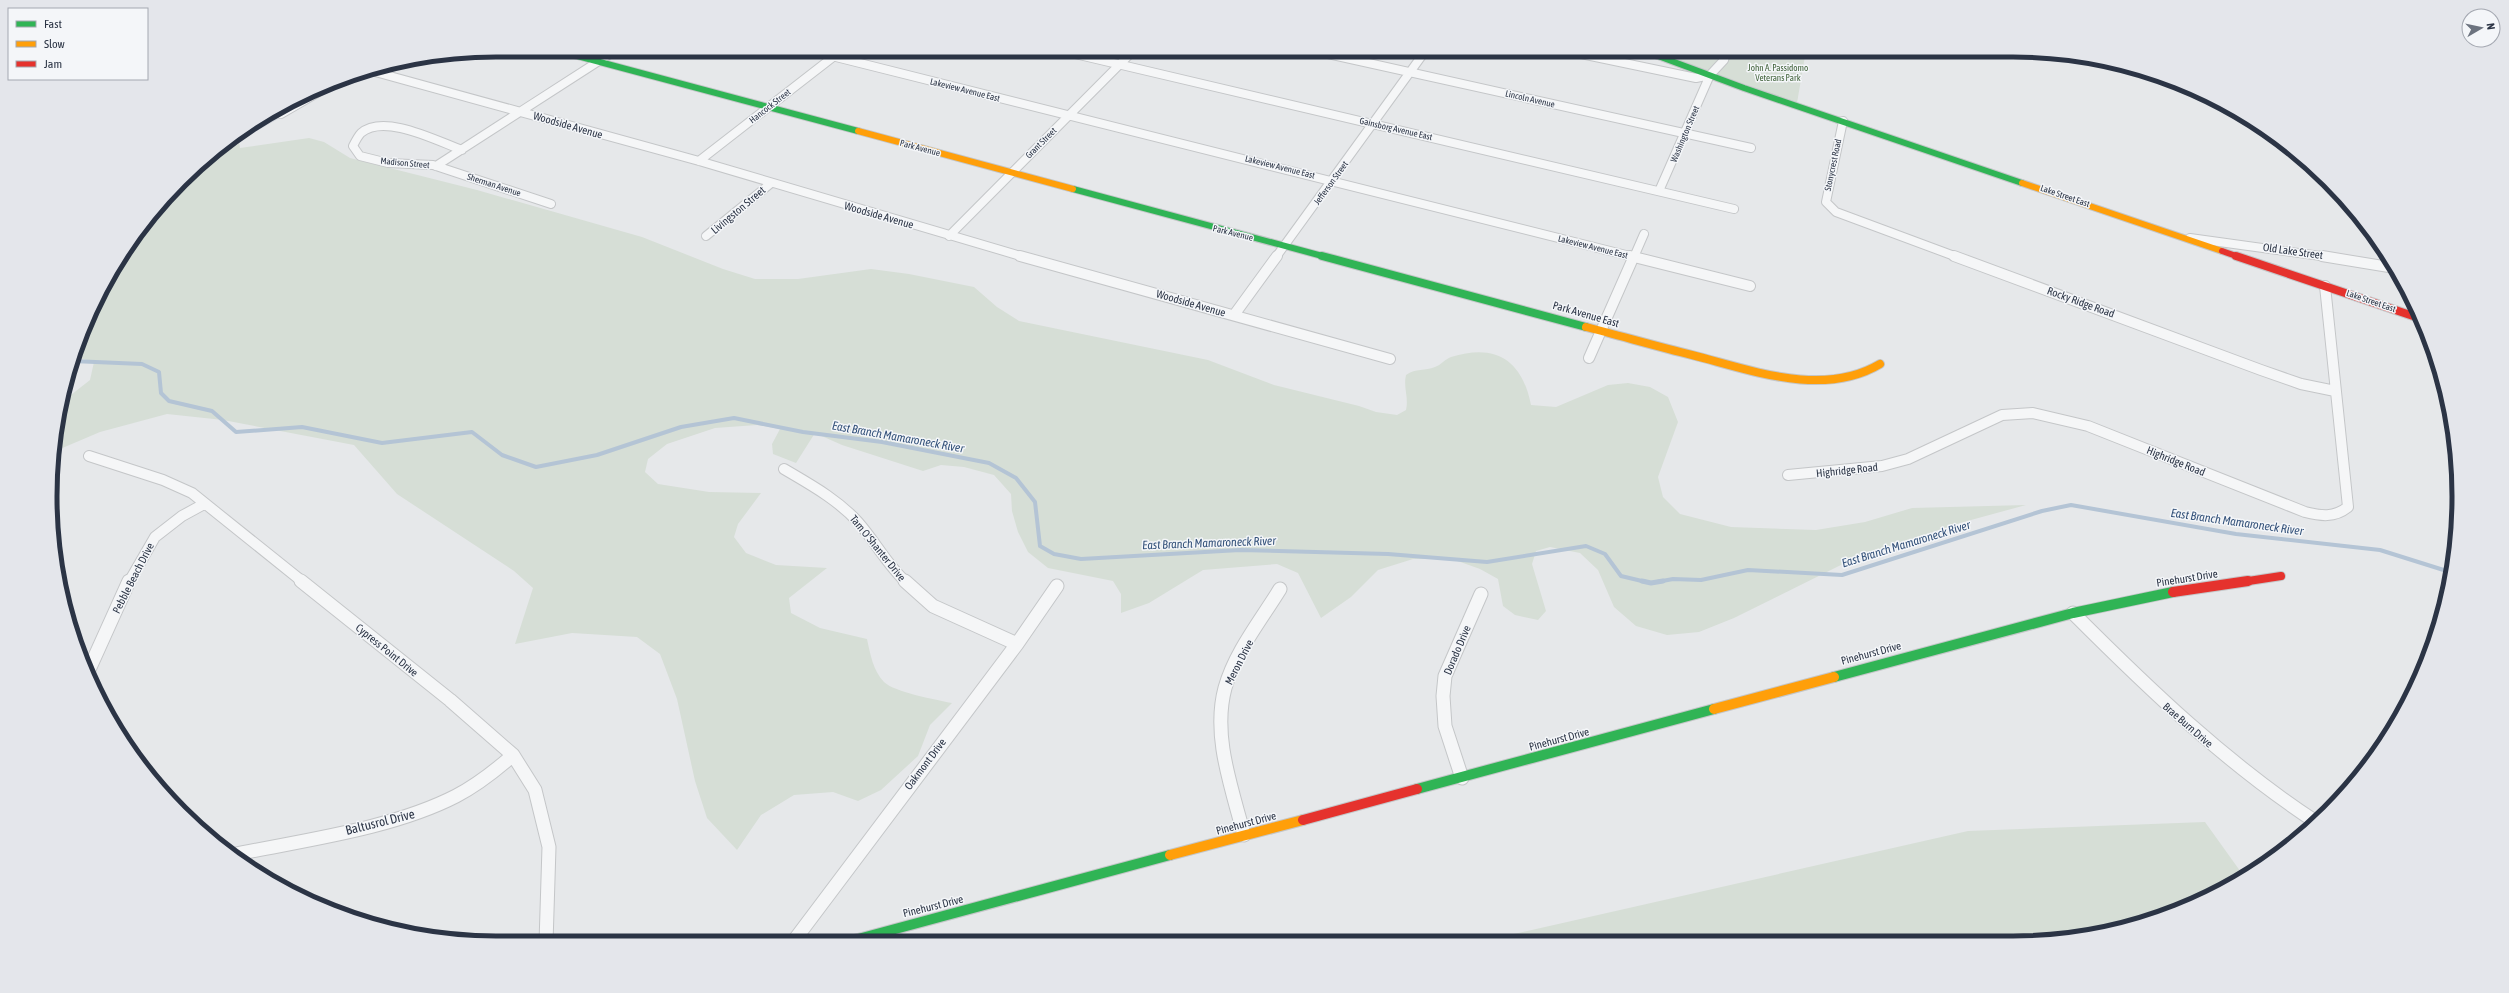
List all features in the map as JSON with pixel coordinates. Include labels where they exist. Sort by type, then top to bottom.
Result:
[{"type":"street","name":"Park Avenue","points":[[580,57],[1285,246]]},
{"type":"street","name":"Madison Street","points":[[462,150],[446,146],[401,127],[386,125],[372,127],[360,133],[353,146],[360,156],[388,163],[436,166],[462,150],[606,57]]},
{"type":"street","name":"Hancock Street","points":[[699,161],[833,57]]},
{"type":"street","name":"Lakeview Avenue East","points":[[838,57],[1068,116],[1333,180],[1634,258],[1750,286]]},
{"type":"street","name":"Gainsborg Avenue East","points":[[1088,57],[1734,209]]},
{"type":"street","name":"Grant Street","points":[[949,236],[1126,57]]},
{"type":"street","name":"Lincoln Avenue","points":[[1342,57],[1750,148]]},
{"type":"street","name":"Jefferson Street","points":[[1234,315],[1421,57]]},
{"type":"street","points":[[1596,57],[1696,78],[1710,76]]},
{"type":"street","name":"Lake Street East","points":[[1660,57],[1710,76],[1843,122],[2190,238],[2414,316]]},
{"type":"street","name":"Washington Street","points":[[1659,192],[1686,134],[1710,76],[1725,57]]},
{"type":"street","name":"Woodside Avenue","points":[[379,73],[699,161],[770,184],[949,236],[1390,359]]},
{"type":"street","points":[[281,114],[294,106]]},
{"type":"street","name":"Stonycrest Road","points":[[1829,207],[1826,202],[1843,122]]},
{"type":"street","name":"Sherman Avenue","points":[[436,166],[551,204]]},
{"type":"street","name":"Livingston Street","points":[[706,236],[770,184]]},
{"type":"street","name":"Rocky Ridge Road","points":[[1829,207],[2261,370],[2301,384],[2335,391]]},
{"type":"street","points":[[1589,358],[1644,234]]},
{"type":"street","name":"Old Lake Street","points":[[2190,238],[2297,252],[2387,267]]},
{"type":"street","name":"Park Avenue East","points":[[1285,246],[1736,367],[1780,375],[1851,378],[1868,373],[1880,364]]},
{"type":"street","name":"Highridge Road","points":[[1788,475],[1882,466],[1908,459],[2002,415],[2033,413],[2088,426],[2305,512],[2322,516],[2340,514],[2348,507],[2325,286]]},
{"type":"street","name":"Cypress Point Drive","points":[[89,456],[164,480],[192,493],[450,700],[513,755],[535,790],[548,847],[546,936]]},
{"type":"street","name":"Tam O'Shanter Drive","points":[[784,469],[835,499],[859,522],[895,572],[934,606],[1017,644]]},
{"type":"street","name":"Pebble Beach Drive","points":[[91,667],[130,581],[154,537],[182,516],[204,504]]},
{"type":"street","name":"Pinehurst Drive","points":[[869,936],[2073,613],[2167,593],[2281,576]]},
{"type":"street","name":"Oakmont Drive","points":[[797,936],[904,791],[1017,644],[1057,586]]},
{"type":"street","name":"Meron Drive","points":[[1244,835],[1222,738],[1222,706],[1225,688],[1234,666],[1280,589]]},
{"type":"street","name":"Dorado Drive","points":[[1462,778],[1445,726],[1443,696],[1445,676],[1481,594]]},
{"type":"street","name":"Brae Burn Drive","points":[[2073,613],[2162,702],[2231,763],[2311,818]]},
{"type":"street","name":"Baltusrol Drive","points":[[241,854],[412,816],[464,792],[494,774],[513,755]]},
{"type":"shaded area","points":[[281,114],[285,115],[239,141],[252,131],[277,116]]},
{"type":"green space","name":"John A. Passidomo Veterans Park","points":[[1670,57],[1805,57],[1797,103]]},
{"type":"green space","points":[[309,138],[324,142],[350,158],[477,190],[642,237],[723,269],[755,279],[798,279],[871,269],[909,274],[974,287],[997,307],[1019,321],[1208,360],[1274,385],[1359,406],[1376,412],[1397,415],[1406,410],[1406,375],[1413,371],[1435,367],[1451,357],[1467,353],[1481,352],[1494,354],[1514,366],[1527,389],[1531,405],[1556,407],[1608,385],[1628,383],[1650,387],[1668,397],[1678,422],[1658,477],[1663,497],[1680,514],[1731,527],[1816,530],[1865,522],[1912,508],[2026,505],[1960,523],[1859,556],[1734,618],[1699,632],[1667,635],[1636,626],[1614,607],[1598,570],[1580,553],[1550,547],[1536,551],[1532,564],[1546,611],[1538,620],[1515,615],[1503,606],[1498,579],[1480,569],[1452,559],[1413,559],[1378,570],[1351,597],[1321,618],[1298,573],[1277,564],[1203,570],[1149,603],[1121,613],[1121,594],[1113,581],[1048,568],[1028,552],[1018,532],[1012,511],[1011,494],[994,475],[964,467],[941,465],[923,471],[842,445],[815,433],[796,463],[773,454],[772,444],[780,429],[757,425],[715,428],[667,444],[648,459],[645,472],[658,484],[709,492],[761,493],[738,524],[734,537],[746,553],[776,565],[827,568],[789,598],[791,613],[820,628],[867,639],[872,662],[877,673],[889,686],[916,695],[952,703],[930,725],[918,756],[881,790],[858,801],[833,792],[794,795],[761,815],[737,850],[707,818],[695,781],[677,699],[660,654],[637,637],[572,633],[515,644],[533,588],[514,571],[397,494],[354,445],[223,420],[167,414],[100,432],[60,449],[69,397],[90,380],[94,362],[79,358],[80,355],[102,302],[116,277],[131,252],[148,229],[186,186],[207,166],[239,141],[240,148]]},
{"type":"green space","points":[[2205,822],[2241,872],[2207,891],[2154,913],[2098,928],[2041,935],[1505,936],[1968,831]]},
{"type":"waterway","name":"East Branch Mamaroneck River","points":[[78,361],[142,364],[159,372],[161,393],[169,401],[212,411],[236,432],[302,427],[382,443],[472,432],[502,455],[536,467],[597,455],[681,427],[734,418],[803,432],[882,442],[989,463],[1016,478],[1035,502],[1040,546],[1054,554],[1081,559],[1240,550],[1388,554],[1487,562],[1586,546],[1605,554],[1621,576],[1646,582]]},
{"type":"waterway","name":"East Branch Mamaroneck River","points":[[1657,582],[1673,579],[1701,580],[1748,570],[1842,575],[2042,511],[2071,505],[2236,534],[2380,550],[2446,571]]},
{"type":"waterway","name":"East Branch Mamaroneck River","points":[[1642,581],[1651,583],[1657,582]]},
{"type":"waterway","name":"East Branch Mamaroneck River","points":[[1657,582],[1663,581]]},
{"type":"traffic: fast","points":[[581,57],[858,131]]},
{"type":"traffic: fast","points":[[1661,57],[1744,88],[2022,183]]},
{"type":"traffic: fast","points":[[1073,189],[1586,327]]},
{"type":"traffic: fast","points":[[1834,677],[2073,613],[2173,592]]},
{"type":"traffic: fast","points":[[1417,789],[1714,709]]},
{"type":"traffic: fast","points":[[869,936],[1170,855]]},
{"type":"traffic: slow","points":[[858,131],[1073,189]]},
{"type":"traffic: slow","points":[[2022,183],[2222,251]]},
{"type":"traffic: slow","points":[[1586,327],[1750,370],[1790,378],[1810,380],[1850,377],[1865,372],[1880,364]]},
{"type":"traffic: slow","points":[[1714,709],[1834,677]]},
{"type":"traffic: slow","points":[[1170,855],[1303,820]]},
{"type":"traffic: jam","points":[[2222,251],[2414,316]]},
{"type":"traffic: jam","points":[[2173,592],[2281,576]]},
{"type":"traffic: jam","points":[[1303,820],[1417,789]]}]
